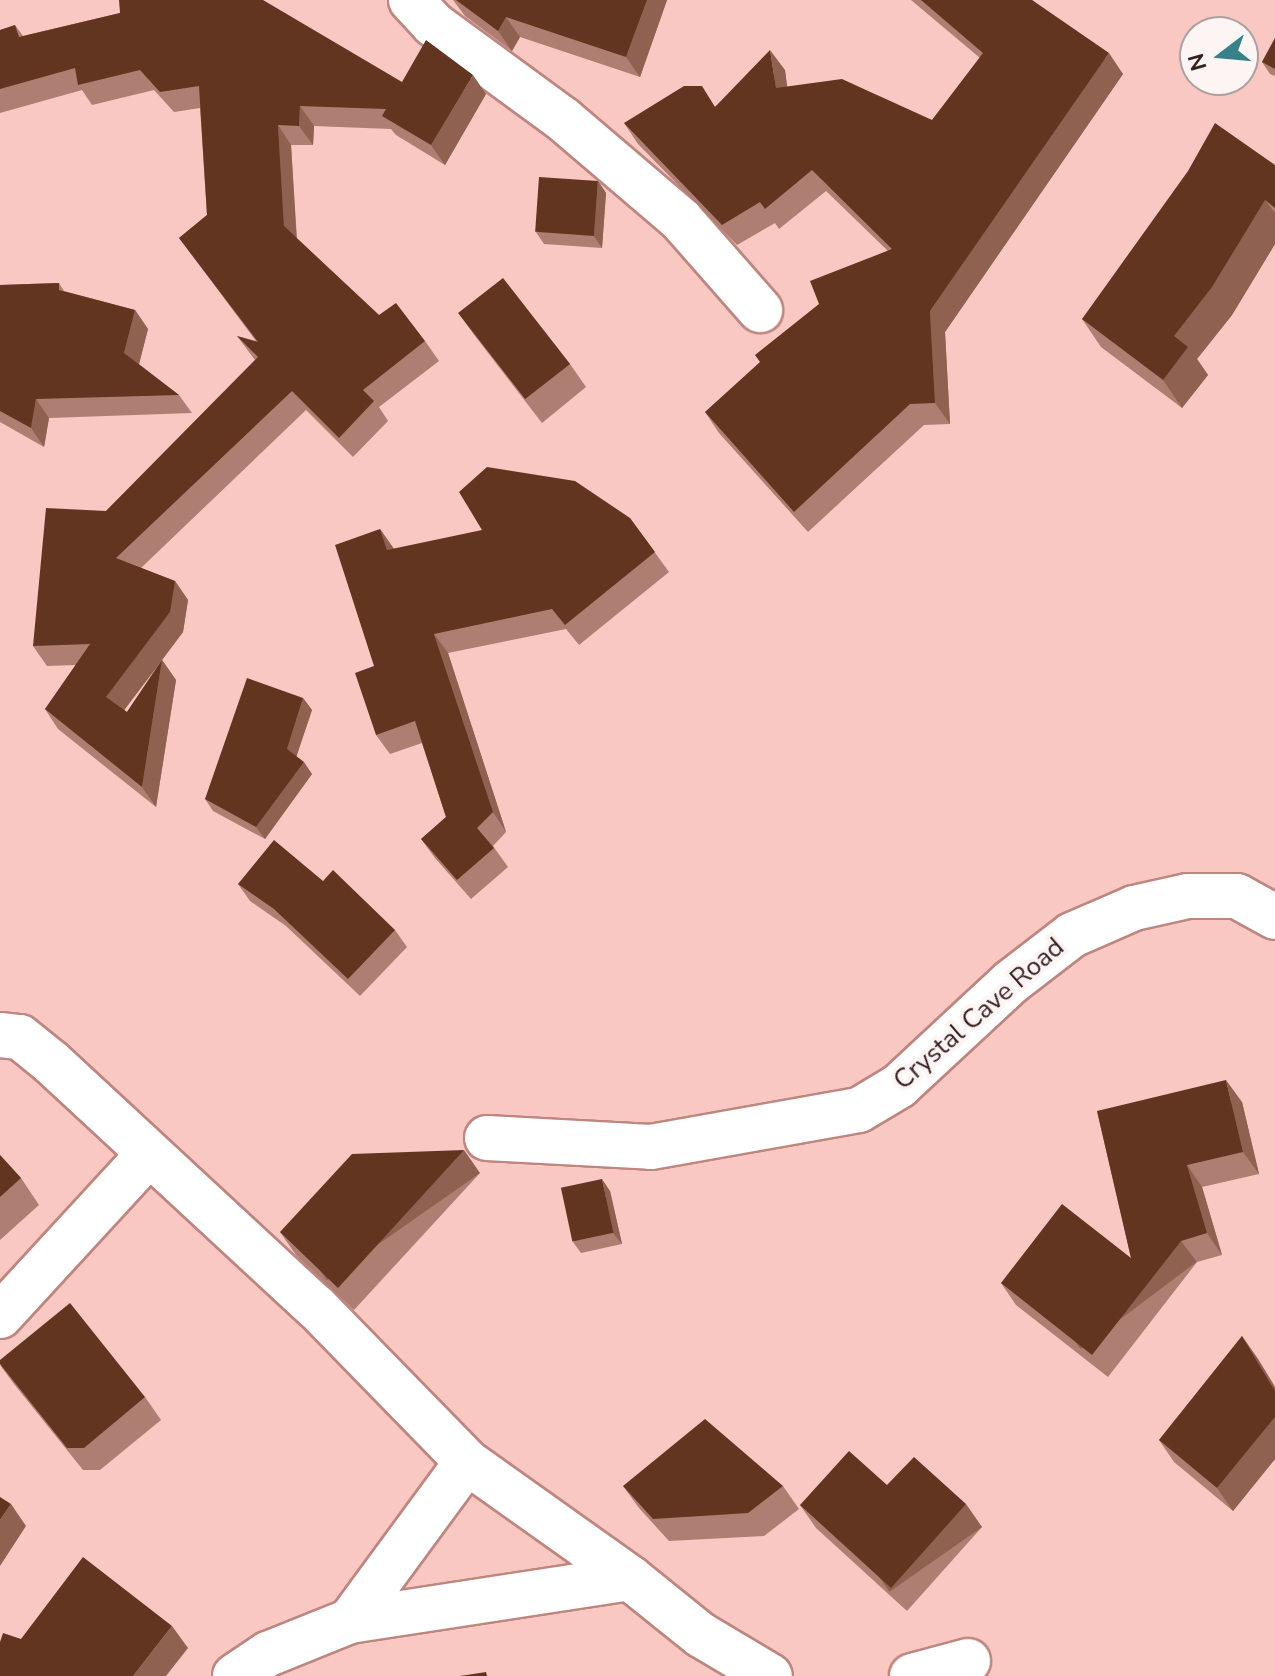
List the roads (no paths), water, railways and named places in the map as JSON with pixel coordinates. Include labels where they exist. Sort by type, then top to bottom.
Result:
[{"type":"street","points":[[411,0],[433,24],[564,120],[681,220],[760,310]]},
{"type":"street","name":"Crystal Cave Road","points":[[487,1138],[651,1147],[859,1110],[899,1086],[1011,982],[1072,935],[1134,908],[1188,896],[1237,896],[1275,917]]},
{"type":"street","points":[[0,1035],[20,1037],[51,1062],[148,1155],[316,1307],[467,1462],[630,1578],[701,1635],[770,1676]]},
{"type":"street","points":[[0,1316],[148,1155]]},
{"type":"street","points":[[350,1621],[467,1462]]},
{"type":"street","points":[[235,1676],[268,1654],[350,1621],[630,1578]]},
{"type":"street","points":[[912,1676],[968,1661]]}]
